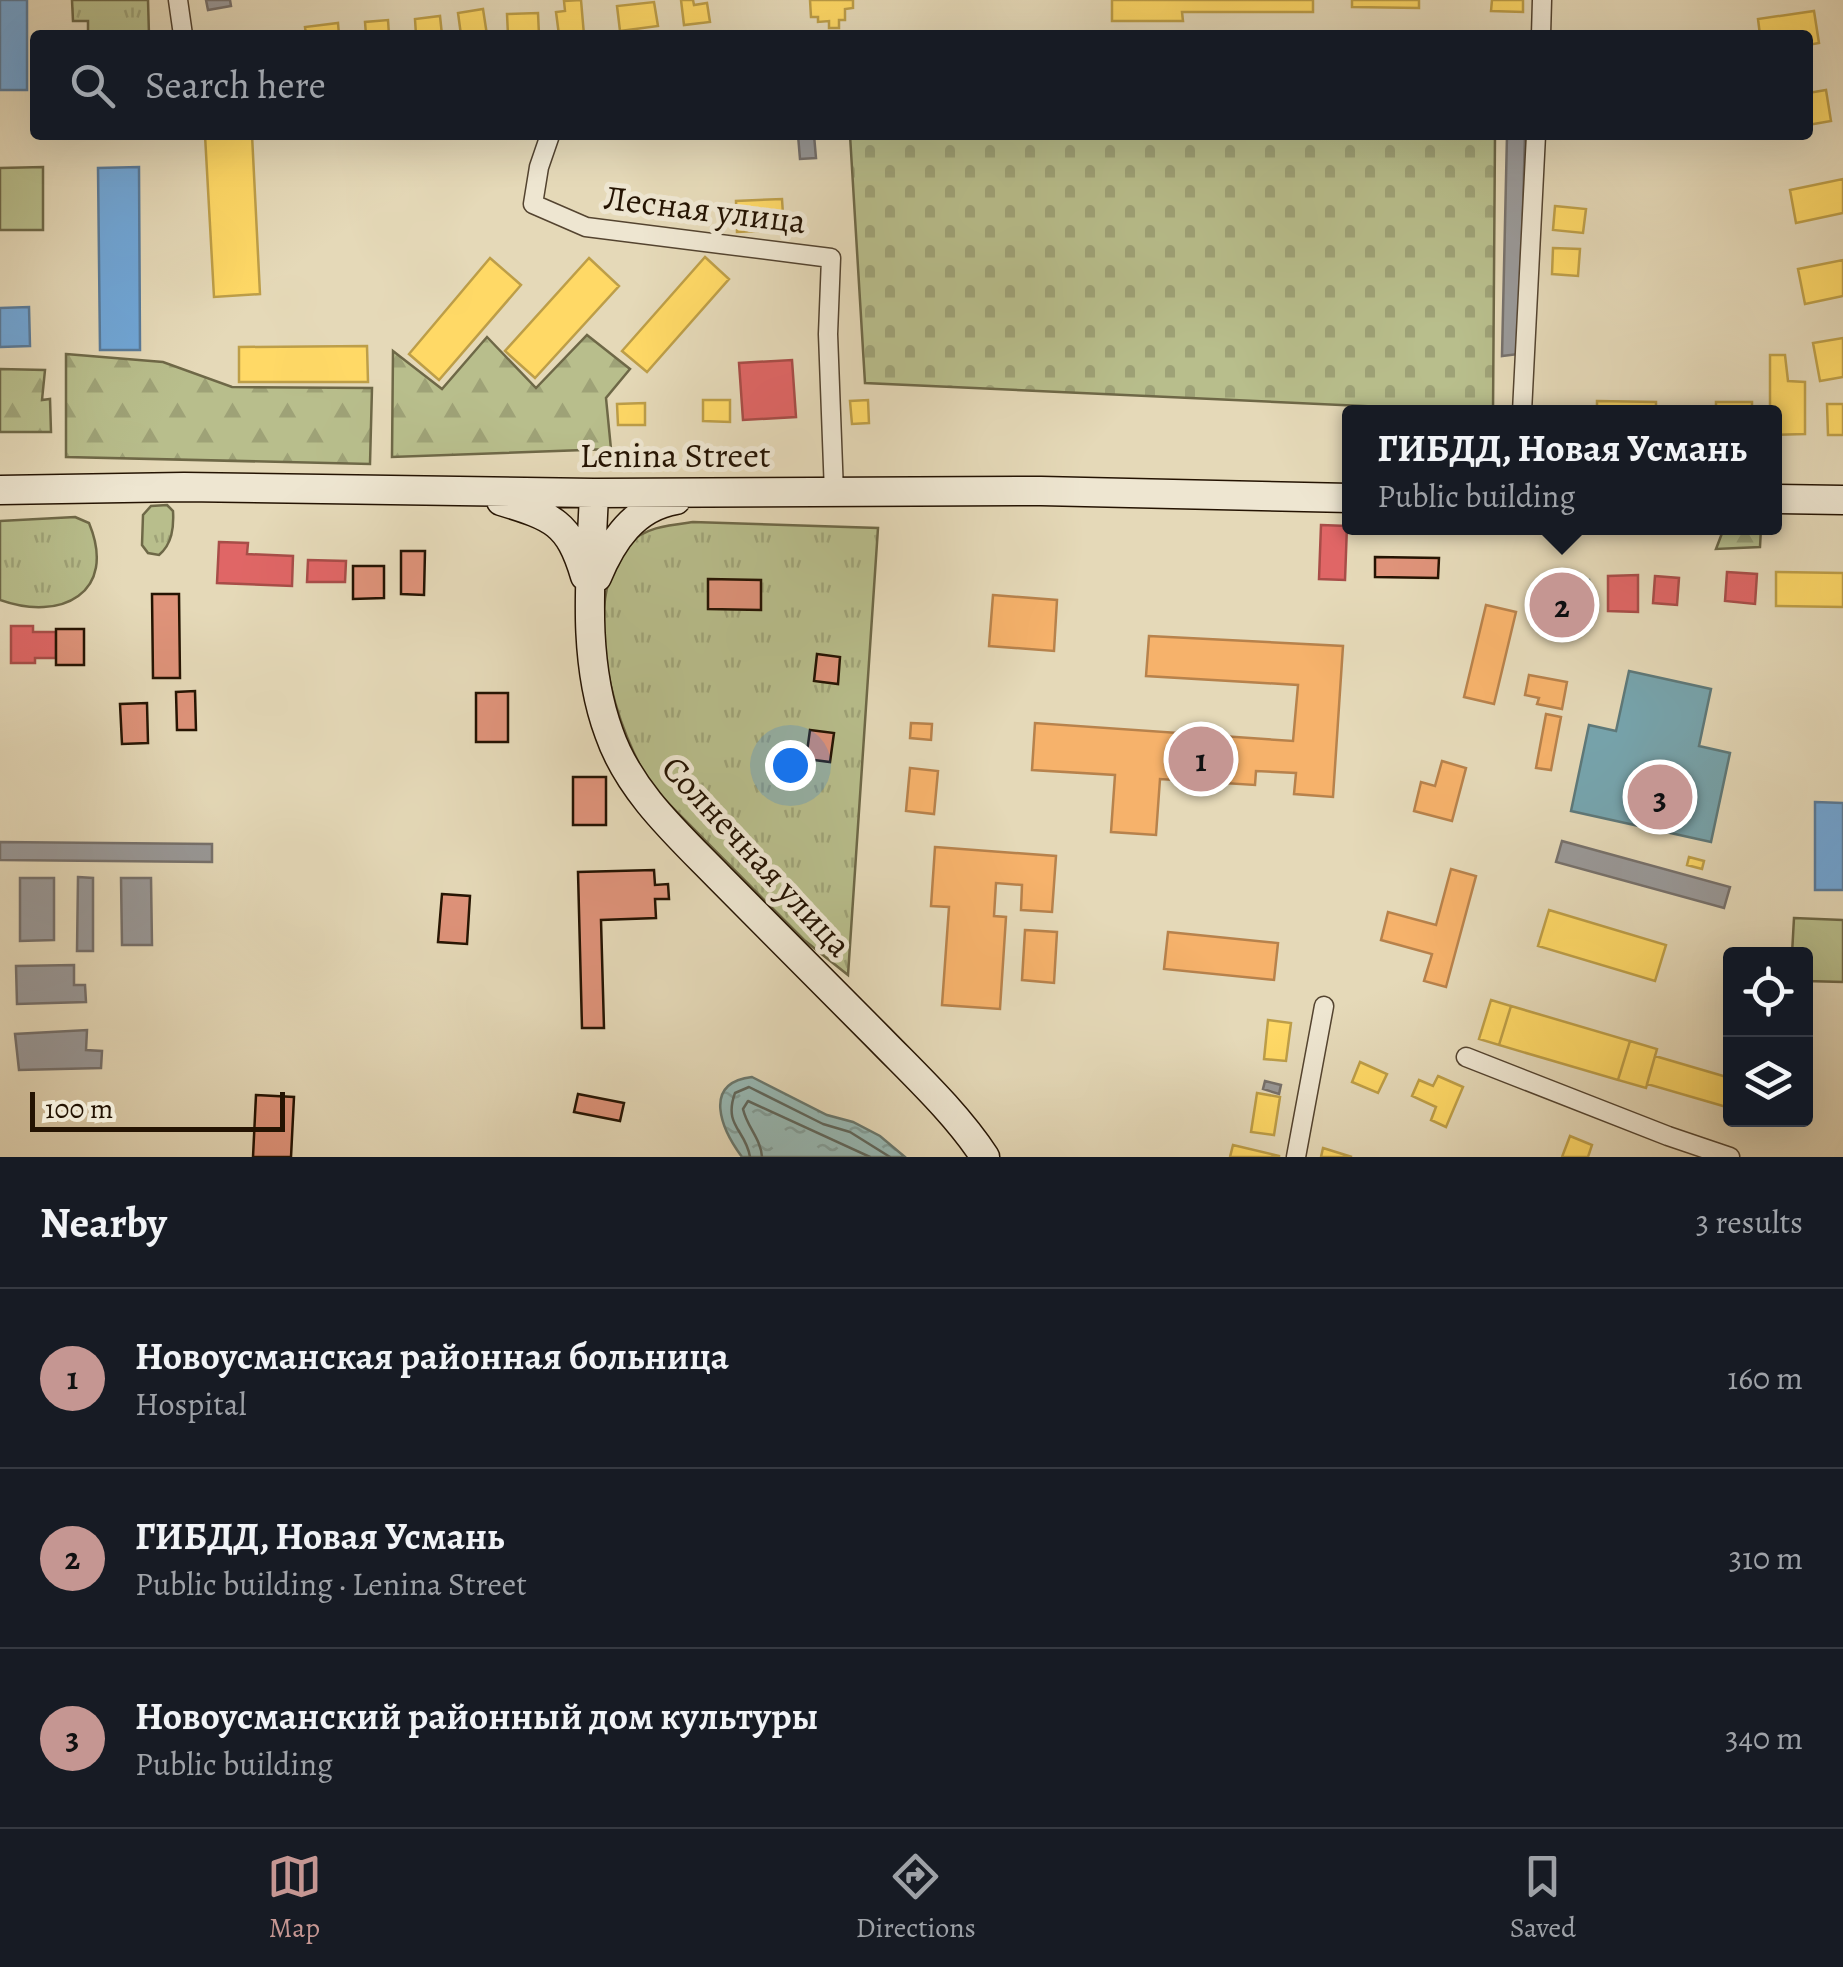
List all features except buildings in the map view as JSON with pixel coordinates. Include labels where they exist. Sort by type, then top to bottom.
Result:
[{"type":"main road","name":"Lenina Street","points":[[0,490],[184,486],[594,493],[1042,491],[1342,498]]},
{"type":"main road","points":[[471,492],[547,515],[576,545],[590,592]]},
{"type":"main road","name":"Солнечная улица","points":[[594,493],[590,626],[609,733],[632,781],[685,842],[916,1076],[960,1123],[985,1157]]},
{"type":"main road","points":[[590,592],[609,548],[626,526],[656,503],[713,493]]},
{"type":"main road","points":[[1782,499],[1843,500]]},
{"type":"street","points":[[178,0],[181,30]]},
{"type":"street","points":[[1541,30],[1542,0]]},
{"type":"street","name":"Лесная улица","points":[[548,140],[533,204],[586,227],[831,258],[828,334],[834,492]]},
{"type":"street","points":[[1522,405],[1536,140]]},
{"type":"street","points":[[1296,1157],[1324,1006]]},
{"type":"street","points":[[1466,1057],[1730,1157]]},
{"type":"green space","points":[[72,0],[148,0],[149,30],[88,30],[88,21],[73,21]]},
{"type":"green space","points":[[850,140],[1495,140],[1493,405],[1342,405],[865,383]]},
{"type":"green space","points":[[43,167],[43,230],[0,230],[0,168]]},
{"type":"green space","points":[[587,335],[630,369],[606,398],[611,449],[392,457],[393,351],[442,389],[487,337],[536,388]]},
{"type":"green space","points":[[66,354],[163,362],[232,387],[372,388],[370,464],[66,457]]},
{"type":"green space","points":[[0,369],[45,370],[42,400],[50,399],[51,432],[0,432]]},
{"type":"green space","points":[[167,505],[173,511],[169,541],[159,555],[148,553],[142,545],[143,515],[151,506]]},
{"type":"green space","points":[[75,517],[89,523],[96,547],[96,568],[90,584],[63,604],[23,606],[0,600],[0,521]]},
{"type":"green space","points":[[693,522],[878,528],[848,975],[804,940],[656,791],[627,737],[615,703],[603,632],[605,598],[613,568],[629,544],[643,534]]},
{"type":"green space","points":[[1721,535],[1761,535],[1760,547],[1716,549]]},
{"type":"green space","points":[[1794,918],[1843,920],[1843,982],[1813,981],[1813,947],[1792,947]]},
{"type":"water","points":[[752,1077],[827,1115],[853,1122],[880,1136],[905,1157],[742,1157],[723,1121],[721,1098],[736,1081]]},
{"type":"place","name":"ГИБДД, Новая Усмань","points":[[1562,605]]},
{"type":"place","name":"Новоусманская районная больница","points":[[1201,759]]},
{"type":"place","name":"Новоусманский районный дом культуры","points":[[1660,797]]}]
